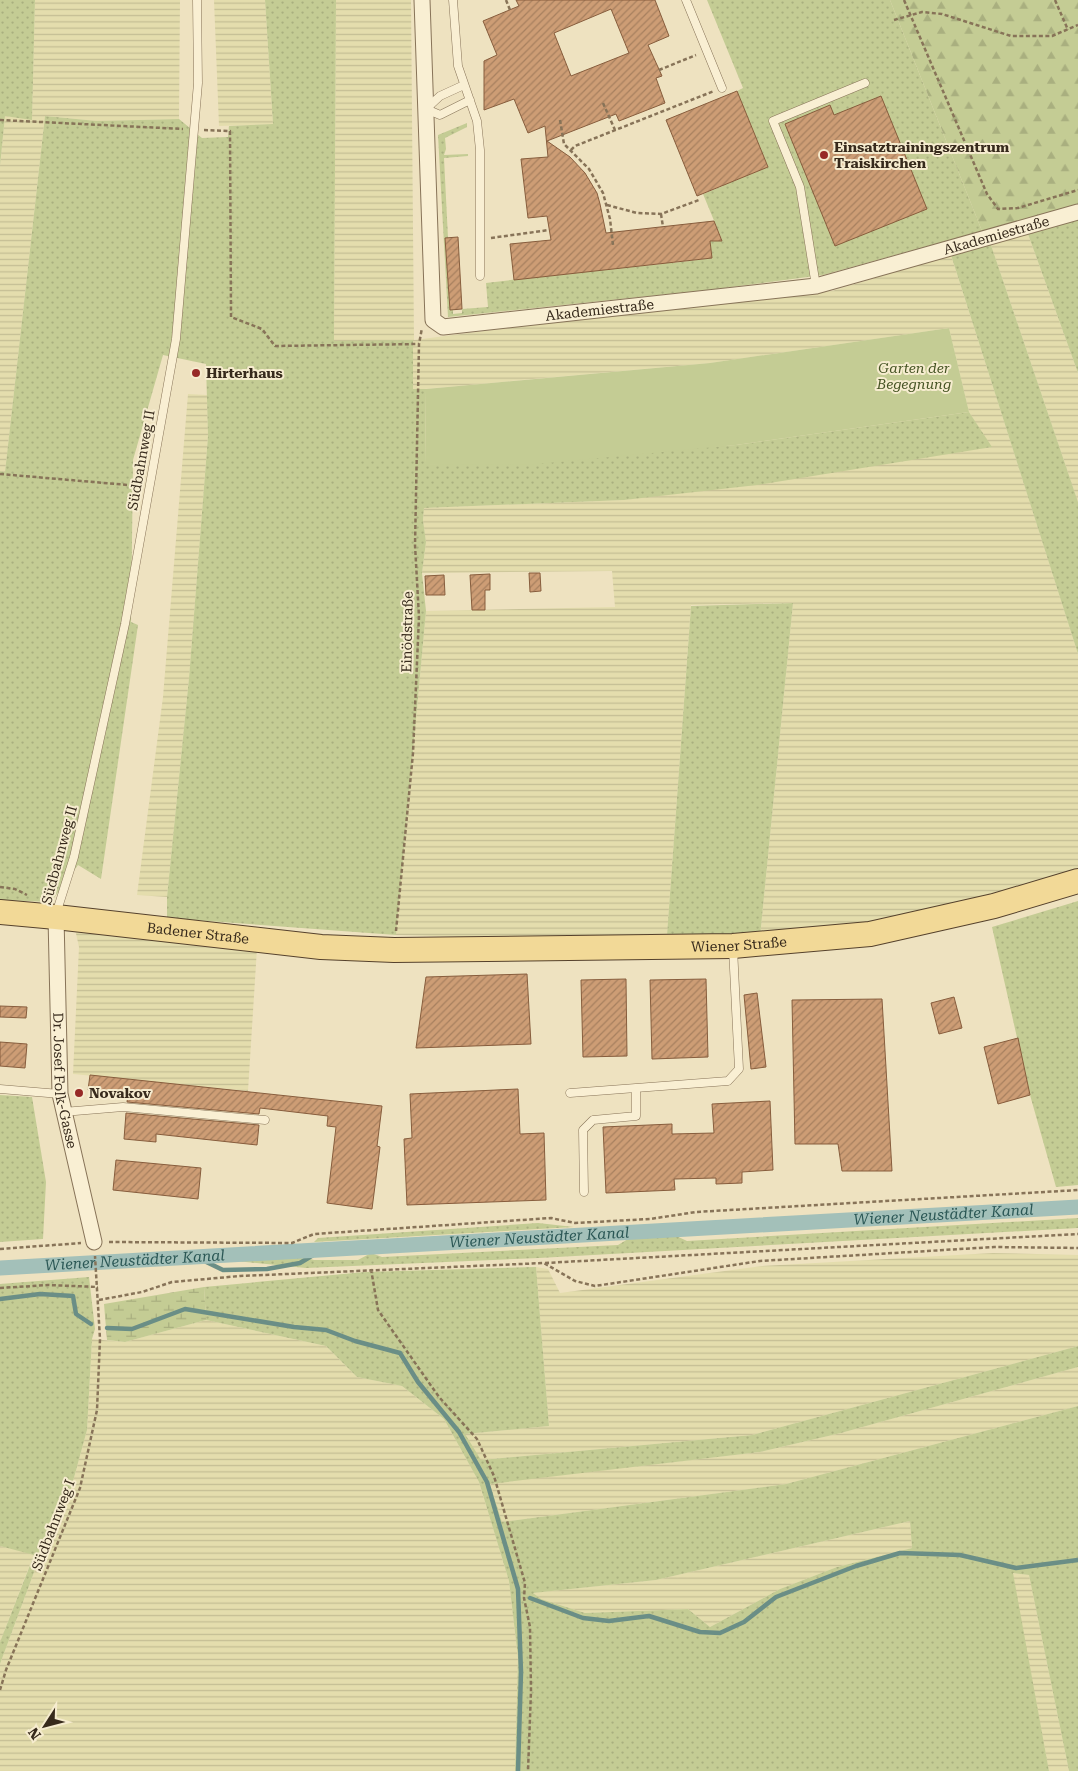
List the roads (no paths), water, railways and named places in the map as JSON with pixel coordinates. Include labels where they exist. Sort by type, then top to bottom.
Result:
[{"type":"main road","name":"Wiener Straße","points":[[394,950],[733,946],[870,934],[994,906],[1078,881]]},
{"type":"main road","name":"Badener Straße","points":[[0,912],[321,947],[394,950]]},
{"type":"street","points":[[422,0],[426,109]]},
{"type":"street","name":"Akademiestraße","points":[[426,109],[433,320],[443,326],[816,286],[1078,212]]},
{"type":"street","name":"Dr. Josef Folk-Gasse","points":[[56,917],[60,1094],[94,1242]]},
{"type":"lane","name":"Südbahnweg II","points":[[56,917],[74,857],[125,624],[176,339],[198,83],[197,0]]},
{"type":"lane","points":[[453,0],[458,66],[477,121],[480,150],[480,276]]},
{"type":"lane","points":[[686,0],[722,88]]},
{"type":"lane","points":[[816,286],[800,188],[773,121],[865,83]]},
{"type":"lane","points":[[464,86],[440,96],[426,109],[440,115],[470,100]]},
{"type":"lane","points":[[570,1093],[728,1081],[739,1069],[733,946]]},
{"type":"lane","points":[[584,1192],[583,1130],[593,1120],[636,1116],[636,1088]]},
{"type":"lane","points":[[0,1089],[60,1094]]},
{"type":"lane","points":[[63,1112],[123,1107],[265,1120]]},
{"type":"waterway","name":"Wiener Neustädter Kanal","points":[[0,1268],[1078,1207]]},
{"type":"waterway","points":[[196,1257],[223,1270],[267,1269],[300,1263],[323,1249]]},
{"type":"waterway","points":[[0,1299],[40,1294],[73,1296],[76,1314],[91,1324]]},
{"type":"waterway","points":[[107,1328],[132,1329],[185,1309],[294,1327],[326,1330],[355,1341],[400,1353],[418,1382],[459,1432],[487,1482],[518,1589],[521,1672],[518,1771]]},
{"type":"waterway","points":[[530,1598],[583,1618],[609,1621],[649,1616],[700,1632],[720,1633],[744,1622],[776,1597],[856,1566],[900,1553],[960,1555],[1016,1568],[1078,1560]]},
{"type":"place","name":"Einsatztrainingszentrum Traiskirchen","points":[[824,155]]},
{"type":"place","name":"Hirterhaus","points":[[196,373]]},
{"type":"place","name":"Novakov","points":[[79,1093]]},
{"type":"park label","name":"Garten der Begegnung","points":[[914,376]]}]
